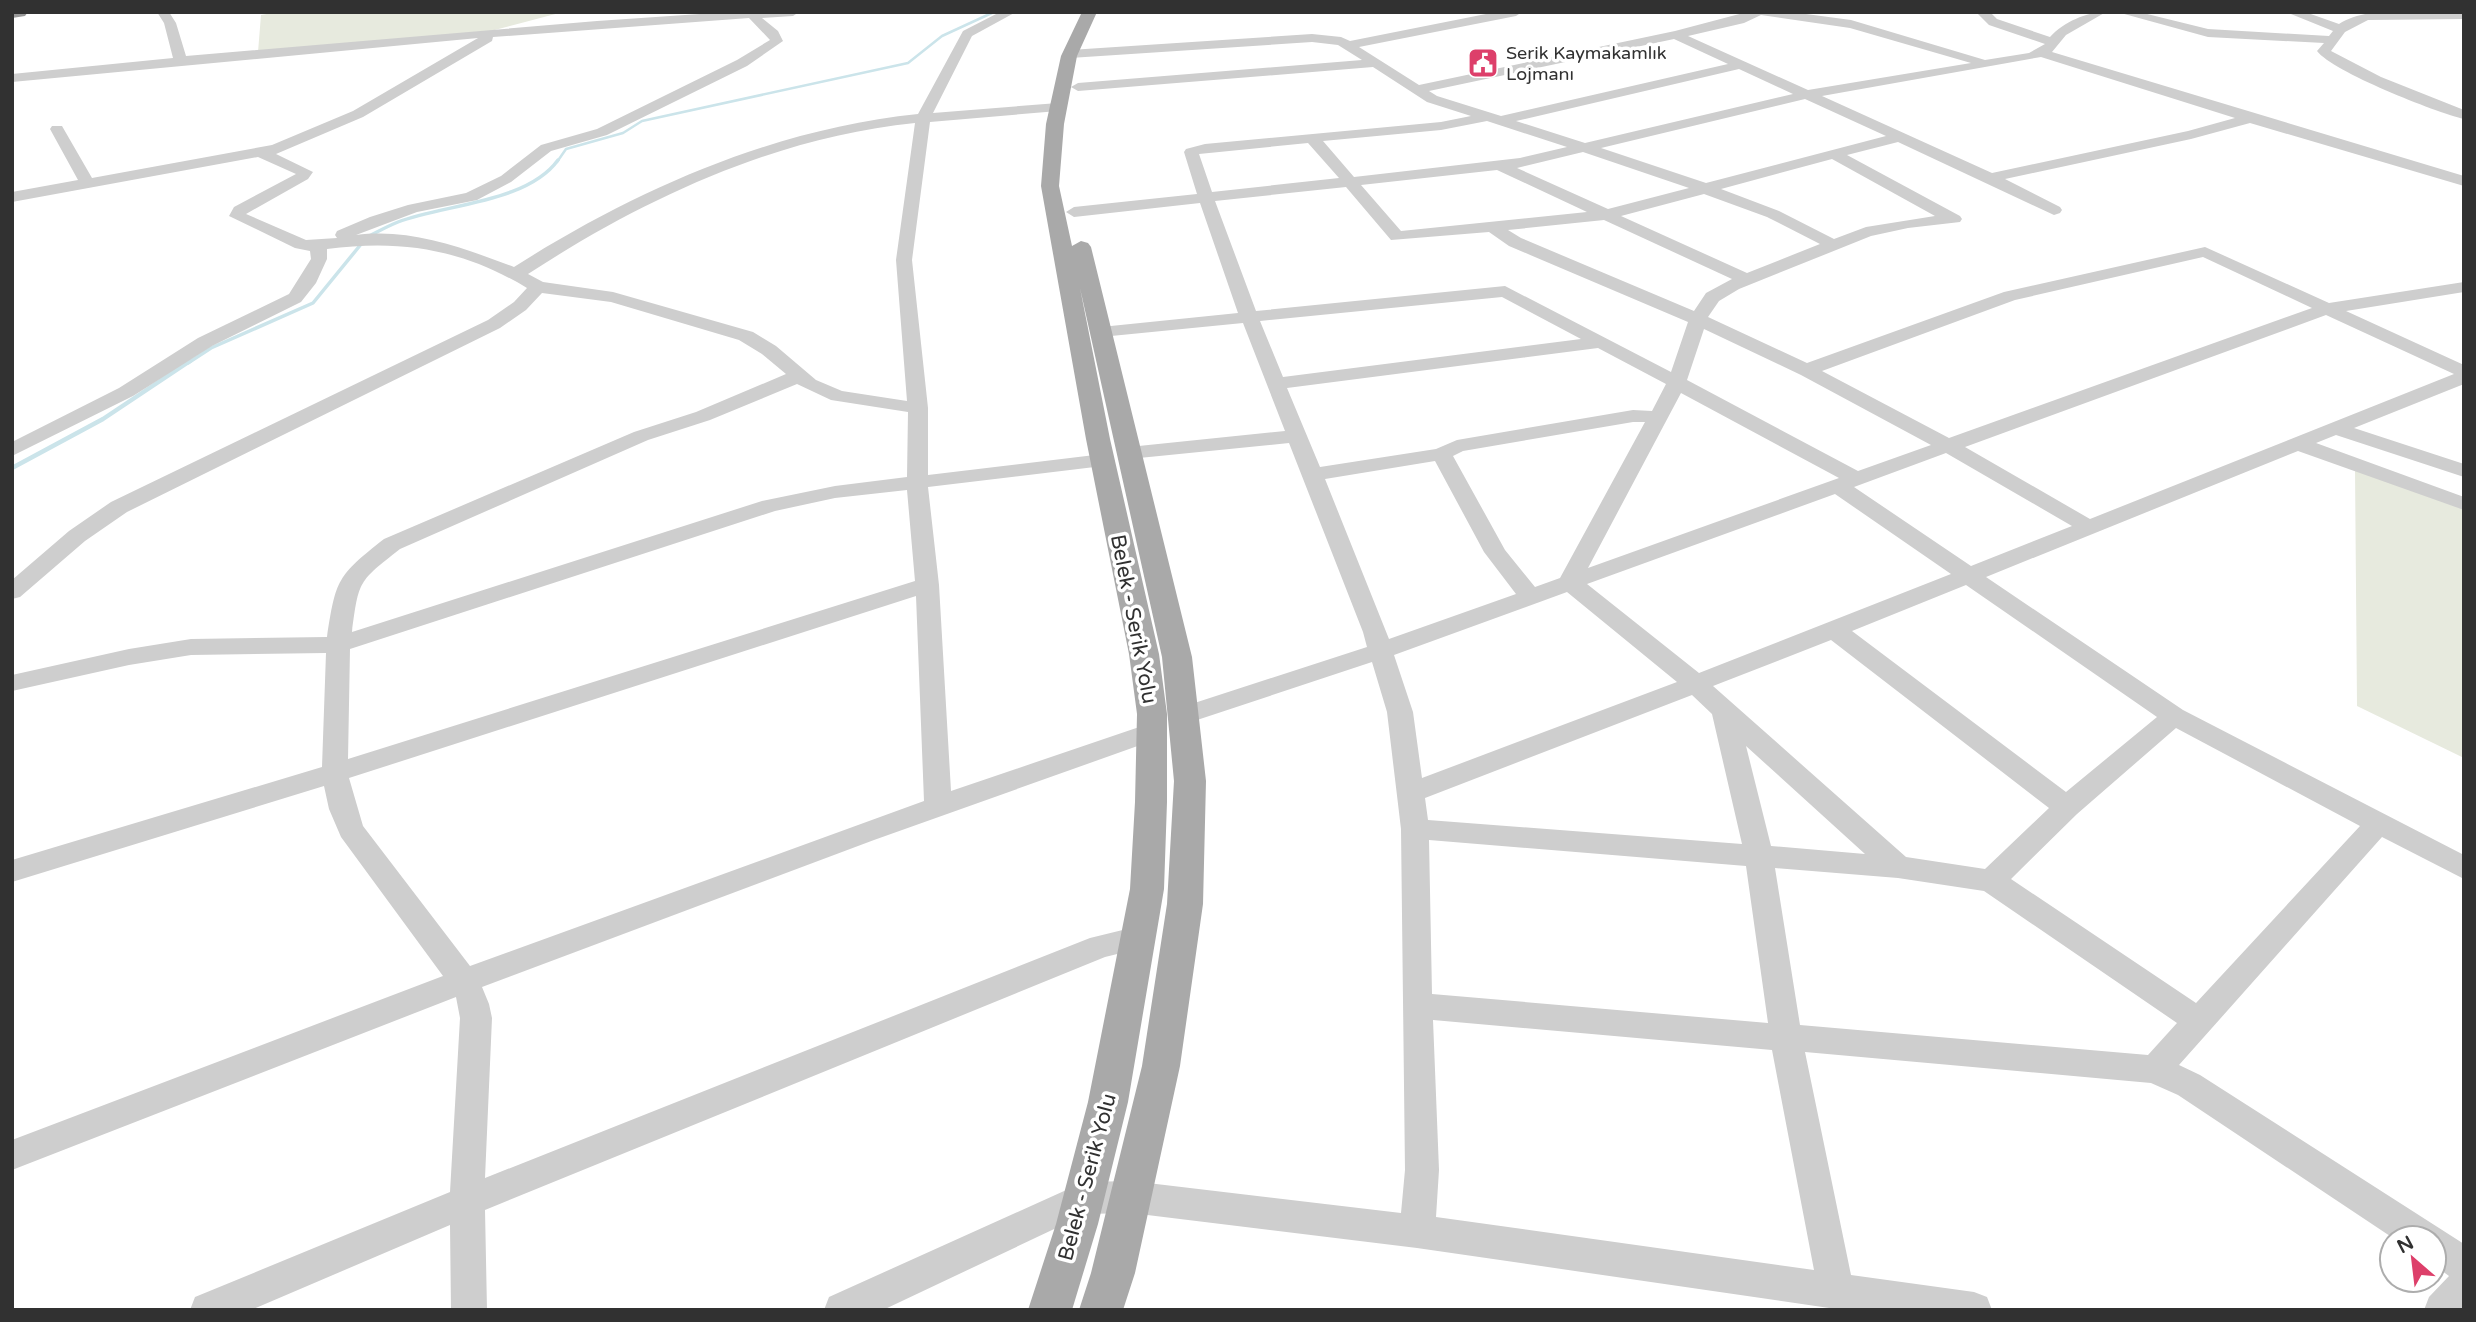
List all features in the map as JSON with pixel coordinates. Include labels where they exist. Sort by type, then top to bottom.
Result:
[{"type":"highway","points":[[12,13],[19,12]]},
{"type":"main road","name":"Belek - Serik Yolu","points":[[1090,12],[1077,54],[1071,98],[1050,186],[1116,456],[1177,657],[1190,781],[1185,904],[1161,1066],[1114,1272],[1101,1310]]},
{"type":"main road","name":"Belek - Serik Yolu","points":[[1077,54],[1105,12]]},
{"type":"main road","name":"Belek - Serik Yolu","points":[[1050,1310],[1084,1198],[1108,1102],[1139,938],[1147,889],[1152,714],[1101,332],[1072,198]]},
{"type":"street","points":[[163,12],[170,23],[181,61]]},
{"type":"street","points":[[12,197],[262,153],[358,114],[493,34],[575,12]]},
{"type":"street","points":[[938,804],[927,585],[917,482],[918,408],[904,260],[923,118],[967,34],[1010,12]]},
{"type":"street","points":[[1348,45],[1516,12]]},
{"type":"street","points":[[1414,90],[1675,36],[1740,20],[1760,12],[1836,21],[1986,63]]},
{"type":"street","points":[[1836,21],[1853,12]]},
{"type":"street","points":[[1982,12],[1993,22],[2047,48],[2250,118],[2464,181]]},
{"type":"street","points":[[1072,198],[1206,195],[1500,166],[1585,149],[1806,95],[1986,63],[2047,48],[2062,32],[2100,12]]},
{"type":"street","points":[[2123,12],[2208,33],[2338,34]]},
{"type":"street","points":[[2292,12],[2338,34]]},
{"type":"street","points":[[12,78],[493,34],[752,15],[790,27]]},
{"type":"street","points":[[752,15],[774,34],[790,27]]},
{"type":"street","points":[[2464,15],[2361,19],[2338,34],[2324,51],[2328,56],[2376,80],[2464,115]]},
{"type":"street","points":[[12,450],[126,393],[205,342],[295,298],[307,284],[326,245],[344,235],[376,220],[414,208],[471,197],[506,179],[546,148],[602,132],[732,68],[790,27]]},
{"type":"street","points":[[1675,36],[1895,138],[1990,178],[2054,210]]},
{"type":"street","points":[[1077,54],[1319,37],[1336,39],[1432,99],[1706,189],[1790,222],[1832,244]]},
{"type":"street","points":[[516,274],[578,234],[747,156],[819,134],[1071,98],[1375,63]]},
{"type":"street","points":[[1417,1231],[1422,1170],[1415,829],[1400,712],[1375,632],[1224,254],[1191,152],[1493,119],[1740,65]]},
{"type":"street","points":[[1990,178],[2210,130],[2250,118]]},
{"type":"street","points":[[57,129],[88,184]]},
{"type":"street","points":[[1312,139],[1397,236],[1605,215],[1895,138]]},
{"type":"street","points":[[262,153],[305,172],[303,176],[240,210],[237,216],[301,244],[326,245],[366,239],[394,239],[442,246],[516,274],[538,287],[613,297],[730,330],[757,341],[799,376],[821,390],[838,396],[918,408]]},
{"type":"street","points":[[1569,582],[1676,382],[1699,319],[1712,297],[1746,279],[1832,244],[1894,225],[1954,219],[1835,155]]},
{"type":"street","points":[[1500,166],[1746,279]]},
{"type":"street","points":[[1494,228],[1515,242],[1699,319],[1806,370],[1949,445],[2087,527]]},
{"type":"street","points":[[1806,370],[2010,296],[2205,252],[2329,308],[2464,374]]},
{"type":"street","points":[[12,592],[77,536],[119,507],[494,324],[520,306],[538,287]]},
{"type":"street","points":[[1185,715],[1380,650],[2329,308],[2464,287]]},
{"type":"street","points":[[1101,332],[1505,291],[1676,382],[1846,481],[1969,575],[2174,716],[2464,869]]},
{"type":"street","points":[[1277,383],[1601,342]]},
{"type":"street","points":[[1411,793],[1834,630],[2464,374]]},
{"type":"street","points":[[469,1310],[467,1201],[477,1033],[474,1004],[464,981],[351,830],[343,809],[335,773],[338,645],[346,589],[360,569],[392,544],[641,436],[703,416],[799,376]]},
{"type":"street","points":[[2440,386],[2464,397]]},
{"type":"street","points":[[1312,475],[1441,454],[1452,448],[1471,444],[1633,416],[1657,417]]},
{"type":"street","points":[[2334,428],[2464,471]]},
{"type":"street","points":[[12,683],[191,647],[338,645],[742,513],[813,496],[1116,456],[1297,436]]},
{"type":"street","points":[[2296,443],[2464,504]]},
{"type":"street","points":[[1441,454],[1495,552],[1530,596]]},
{"type":"street","points":[[1569,582],[1696,684],[1898,867]]},
{"type":"street","points":[[12,871],[335,773],[927,585]]},
{"type":"street","points":[[1834,630],[2067,807]]},
{"type":"street","points":[[1724,711],[1744,785],[1759,857],[1786,1038],[1836,1291]]},
{"type":"street","points":[[1991,881],[2067,807],[2174,716]]},
{"type":"street","points":[[12,1155],[464,981],[938,804],[1151,732]]},
{"type":"street","points":[[2155,1069],[2377,825]]},
{"type":"street","points":[[1415,829],[1898,867],[1991,881],[2197,1020]]},
{"type":"street","points":[[208,1310],[467,1201],[1101,946],[1139,938]]},
{"type":"street","points":[[1417,1006],[2155,1069],[2189,1085],[2402,1224]]},
{"type":"street","points":[[842,1310],[1084,1198],[1131,1197],[1417,1231],[1974,1310]]},
{"type":"street","points":[[2448,1254],[2464,1265]]},
{"type":"street","points":[[2442,1310],[2464,1286]]},
{"type":"shaded area","points":[[278,12],[563,12],[487,32],[258,52],[261,15]]},
{"type":"shaded area","points":[[2355,468],[2464,506],[2464,758],[2357,706]]},
{"type":"waterway","points":[[557,162],[566,149],[623,133],[642,121],[908,63],[942,36],[994,12]]},
{"type":"waterway","points":[[369,236],[417,216],[506,194],[544,174],[558,160]]},
{"type":"waterway","points":[[188,363],[211,348],[313,303],[362,243]]},
{"type":"waterway","points":[[12,468],[103,419],[190,361]]},
{"type":"place","name":"Serik Kaymakamlık Lojmanı","points":[[1483,63]]}]
